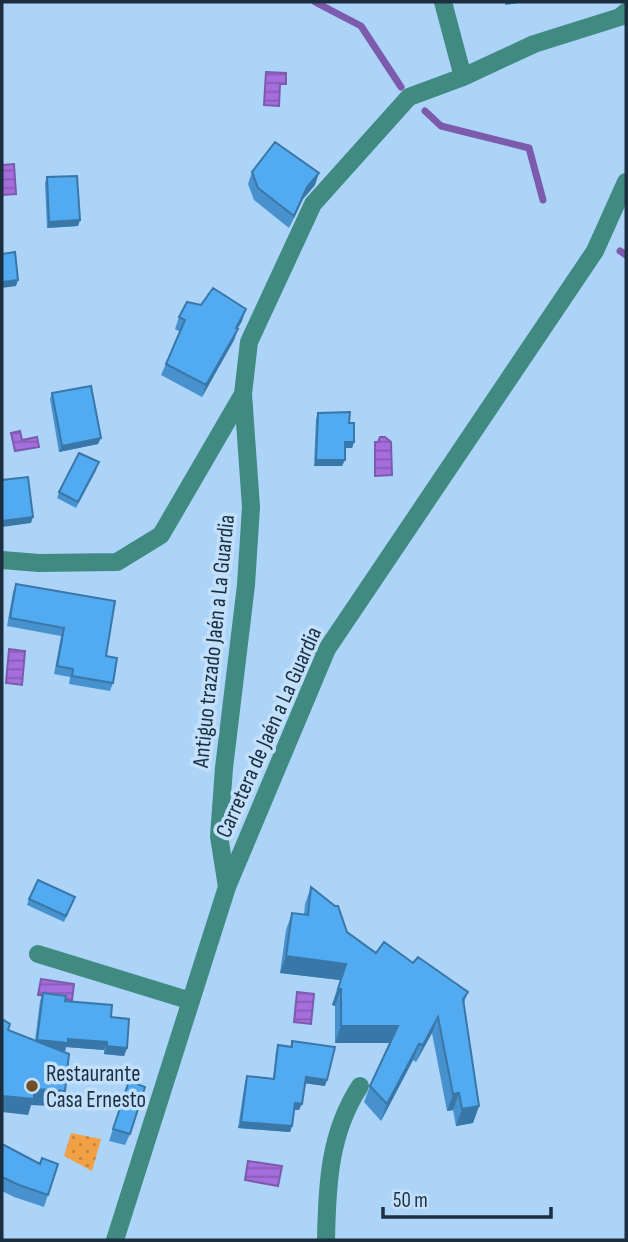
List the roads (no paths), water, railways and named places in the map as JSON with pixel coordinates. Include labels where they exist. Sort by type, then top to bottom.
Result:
[{"type":"street","points":[[443,2],[463,77]]},
{"type":"street","name":"Antiguo trazado Jaén a La Guardia","points":[[227,887],[219,836],[224,768],[246,585],[251,507],[243,394],[249,342],[313,204],[409,97],[463,77],[534,44],[620,17],[626,12]]},
{"type":"street","name":"Carretera de Jaén a La Guardia","points":[[115,1240],[227,887],[327,649],[595,251],[626,182]]},
{"type":"street","points":[[2,560],[39,563],[117,562],[161,535],[243,394]]},
{"type":"street","points":[[38,954],[191,1001]]},
{"type":"street","points":[[326,1240],[327,1194],[335,1137],[350,1100],[359,1086]]},
{"type":"waterway","points":[[315,2],[361,26],[401,87]]},
{"type":"waterway","points":[[425,111],[441,126],[529,148],[543,200]]},
{"type":"waterway","points":[[620,251],[626,255]]},
{"type":"place","name":"Restaurante Casa Ernesto","points":[[32,1086]]}]
